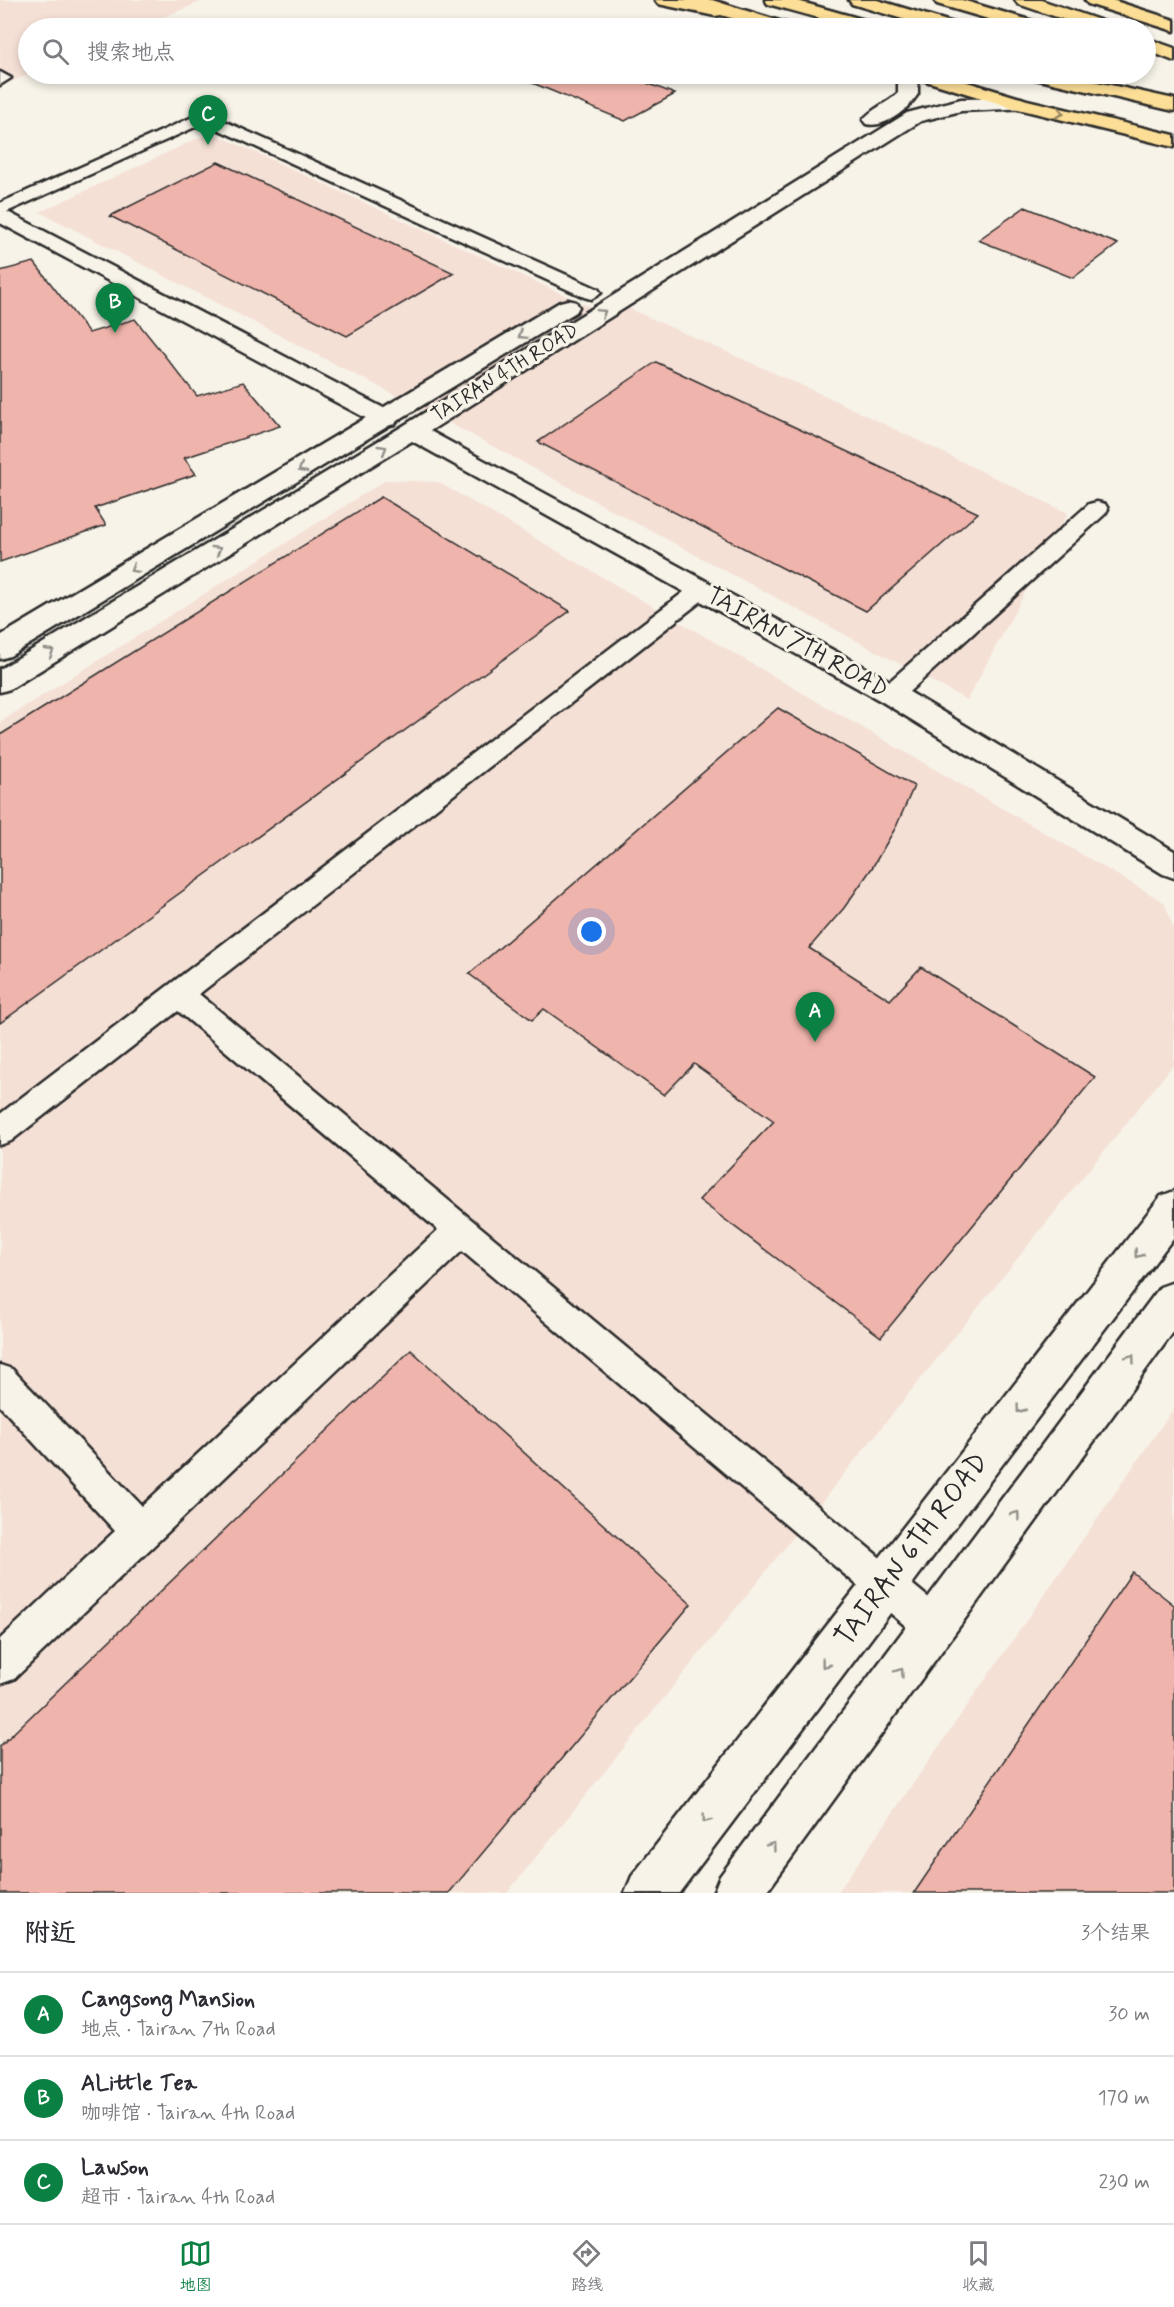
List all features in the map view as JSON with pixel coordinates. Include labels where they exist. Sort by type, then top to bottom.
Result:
[{"type":"main road","points":[[664,0],[744,16]]},
{"type":"main road","points":[[693,0],[750,18]]},
{"type":"main road","points":[[774,0],[838,18]]},
{"type":"main road","points":[[858,0],[918,18]]},
{"type":"main road","points":[[943,0],[1003,18]]},
{"type":"main road","points":[[1024,0],[1075,18]]},
{"type":"main road","points":[[1094,0],[1149,18]]},
{"type":"main road","points":[[1156,20],[1174,26]]},
{"type":"main road","points":[[1156,48],[1174,56]]},
{"type":"main road","points":[[1156,65],[1174,70]]},
{"type":"main road","points":[[956,84],[1021,104],[1174,141]]},
{"type":"main road","points":[[1082,84],[1174,105]]},
{"type":"main road","points":[[1131,84],[1174,97]]},
{"type":"street","name":"TAIRAN 4TH ROAD","points":[[0,649],[386,419],[895,107],[908,94],[908,84]]},
{"type":"street","name":"TAIRAN 4TH ROAD","points":[[0,682],[412,431],[914,117],[961,105],[1021,104]]},
{"type":"street","points":[[0,212],[386,419]]},
{"type":"street","name":"TAIRAN 7TH ROAD","points":[[412,431],[891,694],[1174,867]]},
{"type":"street","name":"TAIRAN 6TH ROAD","points":[[649,1893],[1174,1208]]},
{"type":"street","points":[[737,1893],[1174,1300]]},
{"type":"lane","points":[[0,212],[204,117],[591,293]]},
{"type":"lane","points":[[891,694],[1097,509]]},
{"type":"lane","points":[[0,1132],[701,590]]},
{"type":"lane","points":[[179,994],[934,1626]]},
{"type":"lane","points":[[0,1665],[462,1229]]},
{"type":"lane","points":[[0,1380],[141,1532]]},
{"type":"shaded area","points":[[0,0],[205,0],[162,18],[18,18],[18,79],[0,86]]},
{"type":"shaded area","points":[[211,132],[614,318],[628,308],[828,397],[1068,513],[967,700],[453,425],[40,212]]},
{"type":"shaded area","points":[[386,480],[438,482],[1164,902],[1174,929],[1174,1064],[507,1893],[0,1893],[0,722]]},
{"type":"shaded area","points":[[1174,1408],[1174,1893],[837,1893]]},
{"type":"building","points":[[535,84],[650,84],[675,94],[625,121]]},
{"type":"building","points":[[218,162],[454,273],[347,336],[110,216]]},
{"type":"building","points":[[1025,207],[1118,244],[1073,278],[978,240]]},
{"type":"building","points":[[34,262],[89,333],[135,319],[197,396],[243,382],[280,426],[184,458],[196,474],[95,508],[106,525],[0,562],[0,271]]},
{"type":"building","points":[[656,362],[978,513],[866,611],[538,442]]},
{"type":"building","points":[[381,497],[570,611],[0,1023],[0,735]]},
{"type":"building","points":[[778,708],[914,786],[896,827],[872,868],[844,908],[809,948],[890,1000],[921,967],[1095,1077],[881,1337],[699,1200],[774,1121],[694,1064],[664,1095],[544,1009],[532,1020],[469,974]]},
{"type":"building","points":[[411,1350],[691,1604],[449,1893],[0,1893],[0,1746]]},
{"type":"building","points":[[1132,1572],[1174,1605],[1174,1893],[914,1893]]},
{"type":"place","name":"Lawson","points":[[208,145]]},
{"type":"place","name":"ALittle Tea","points":[[115,333]]},
{"type":"place","name":"Cangsong Mansion","points":[[815,1042]]}]
